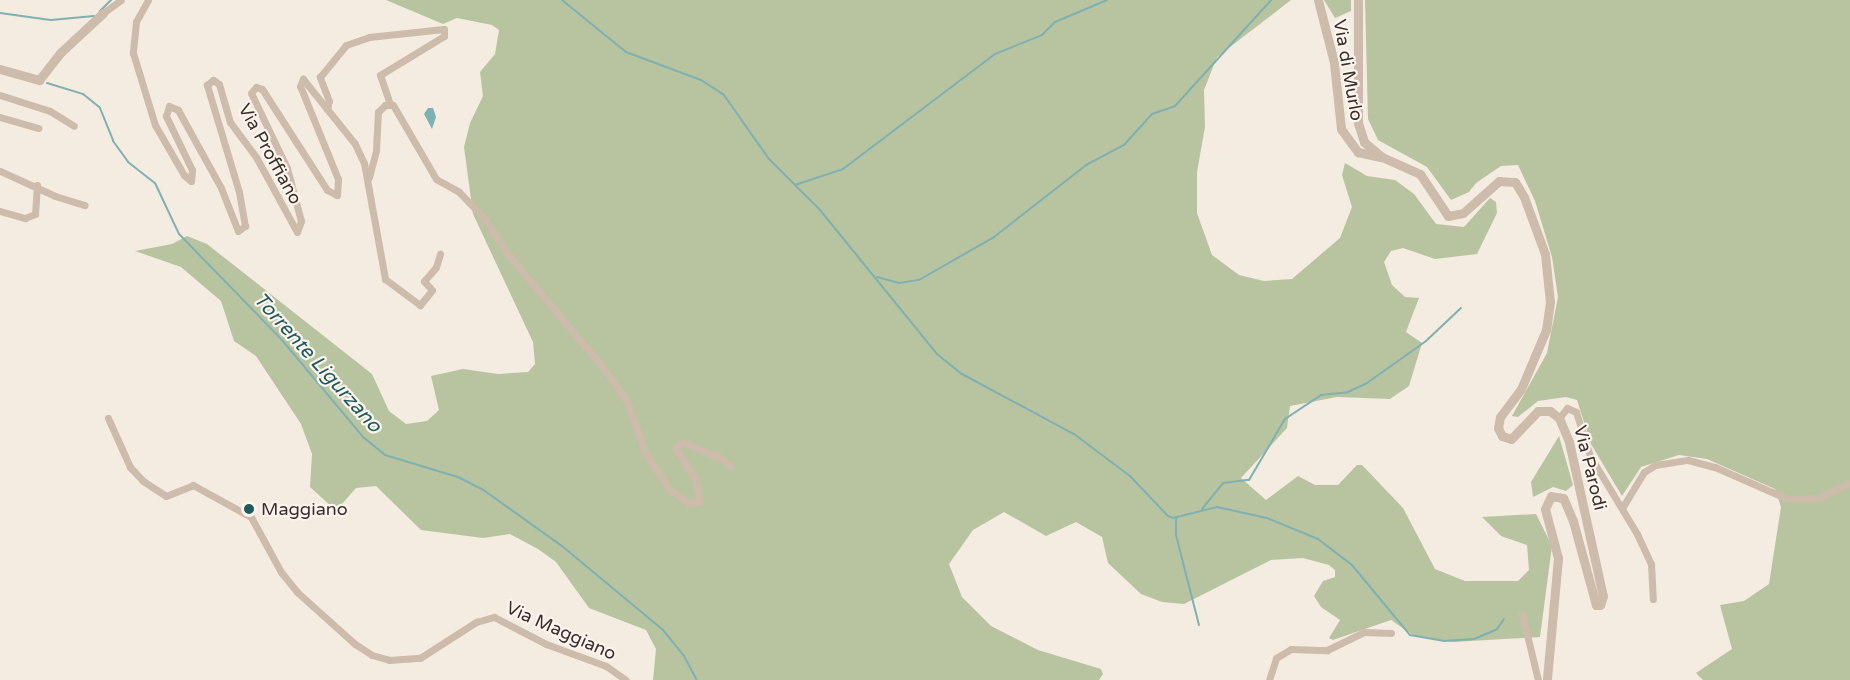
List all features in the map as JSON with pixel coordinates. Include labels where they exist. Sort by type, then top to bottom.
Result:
[{"type":"street","points":[[0,69],[39,80],[60,53],[103,13],[121,0]]},
{"type":"street","name":"Via Proffiano","points":[[148,0],[136,22],[133,53],[155,125],[183,175],[191,181],[192,170],[166,116],[169,106],[178,110],[218,182],[238,231],[245,226],[243,212],[233,166],[206,91],[208,82],[219,84],[227,116],[256,157],[297,232],[301,221],[287,168],[251,93],[256,87],[262,89],[286,131],[327,190],[336,195],[340,190],[338,179],[300,86],[301,79],[309,83],[360,153],[369,177],[382,271],[391,285],[422,303],[432,288],[424,281],[436,267],[440,254]]},
{"type":"street","name":"Via di Murlo","points":[[1318,0],[1334,63],[1341,129],[1358,152],[1382,157]]},
{"type":"street","name":"Via Parodi","points":[[1358,0],[1358,123],[1364,142],[1382,157],[1420,174],[1441,212],[1451,217],[1463,213],[1499,181],[1512,181],[1521,190],[1545,254],[1550,311],[1536,357],[1521,389],[1500,417],[1498,428],[1502,436],[1511,439],[1538,411],[1550,411],[1559,418],[1569,442],[1603,596],[1600,605],[1596,605],[1569,514],[1561,496],[1551,496],[1545,509],[1558,552],[1547,680]]},
{"type":"street","name":"Via Proffiano","points":[[327,109],[329,101],[320,77],[346,45],[369,37],[444,29],[444,36],[380,75],[390,104],[436,179],[459,192],[485,219],[507,253],[605,370],[627,401],[645,452],[669,489],[688,504],[700,502],[696,480],[675,448],[682,442],[719,457],[730,466]]},
{"type":"street","points":[[0,95],[50,111],[74,126]]},
{"type":"street","name":"Via Proffiano","points":[[369,177],[376,150],[378,112],[390,104]]},
{"type":"street","points":[[0,117],[38,128]]},
{"type":"street","points":[[0,171],[37,185],[55,196],[86,205]]},
{"type":"street","points":[[0,211],[25,218],[35,214],[37,185]]},
{"type":"street","points":[[1559,418],[1567,408],[1576,412],[1590,456],[1622,507],[1650,564],[1653,599]]},
{"type":"street","name":"Via Maggiano","points":[[108,418],[130,467],[143,481],[166,495],[193,485],[251,517],[281,572],[297,592],[355,644],[372,655],[403,661],[420,658],[476,622],[494,618],[546,644],[606,666],[626,680]]},
{"type":"street","points":[[1622,507],[1650,468],[1688,460],[1715,466],[1788,499],[1819,498],[1850,483]]},
{"type":"street","points":[[1522,614],[1538,680]]},
{"type":"street","points":[[1269,680],[1276,658],[1291,650],[1327,650],[1365,632],[1391,633]]},
{"type":"green space","points":[[386,0],[1291,0],[1217,57],[1204,90],[1205,127],[1197,172],[1197,213],[1212,255],[1239,275],[1264,281],[1292,279],[1340,238],[1352,207],[1342,175],[1345,163],[1367,176],[1395,180],[1414,194],[1436,224],[1464,227],[1490,198],[1496,202],[1497,213],[1477,254],[1435,259],[1403,248],[1391,251],[1384,262],[1392,285],[1405,297],[1419,298],[1406,332],[1422,343],[1409,386],[1390,399],[1337,397],[1290,406],[1287,428],[1241,478],[1266,500],[1298,476],[1315,485],[1338,485],[1357,465],[1362,465],[1403,508],[1435,569],[1465,581],[1518,581],[1529,570],[1527,545],[1501,536],[1482,517],[1536,514],[1552,546],[1540,637],[1453,642],[1413,635],[1391,620],[1333,640],[1329,638],[1340,620],[1321,607],[1314,596],[1323,581],[1335,577],[1335,570],[1329,565],[1303,558],[1271,560],[1184,604],[1162,602],[1141,594],[1108,563],[1102,537],[1076,522],[1046,536],[1004,512],[973,530],[949,564],[962,597],[991,626],[1038,650],[1101,669],[1103,674],[1099,680],[653,680],[656,649],[646,630],[589,608],[556,562],[538,549],[510,534],[483,538],[421,530],[376,486],[356,488],[342,504],[333,508],[310,487],[312,454],[301,424],[256,356],[234,341],[221,301],[181,267],[135,251],[172,244],[187,236],[207,244],[372,374],[389,411],[406,424],[427,421],[439,410],[431,376],[463,369],[498,374],[528,372],[535,364],[533,342],[473,214],[464,147],[470,123],[483,96],[480,72],[495,54],[499,30],[492,25],[457,18],[443,24]]},
{"type":"green space","points":[[1324,0],[1351,0],[1351,11],[1335,18]]},
{"type":"green space","points":[[1365,0],[1850,0],[1850,680],[1703,680],[1696,673],[1732,649],[1720,605],[1744,601],[1769,584],[1781,507],[1775,489],[1707,459],[1679,455],[1641,467],[1622,496],[1591,444],[1577,400],[1566,397],[1538,401],[1518,417],[1512,416],[1547,353],[1558,297],[1552,257],[1535,201],[1518,165],[1501,166],[1476,183],[1469,192],[1451,200],[1427,167],[1378,140],[1368,119]]},
{"type":"green space","points":[[1559,436],[1573,485],[1566,491],[1553,487],[1533,497],[1531,482]]},
{"type":"water","points":[[428,108],[433,108],[436,117],[432,129],[424,114]]},
{"type":"waterway","name":"Torrente Ligurzano","points":[[100,11],[111,0]]},
{"type":"waterway","points":[[562,0],[626,52],[701,80],[724,95],[769,159],[820,210],[937,354],[962,374],[1074,434],[1130,476],[1168,516],[1173,518],[1217,507],[1267,518],[1318,539],[1352,565],[1410,635],[1444,641],[1474,639],[1497,629],[1504,619]]},
{"type":"waterway","points":[[795,185],[843,169],[995,54],[1042,35],[1055,22],[1107,0]]},
{"type":"waterway","points":[[877,277],[899,283],[919,280],[994,237],[1086,165],[1124,145],[1152,114],[1175,106],[1271,0]]},
{"type":"waterway","name":"Torrente Ligurzano","points":[[0,13],[51,20],[94,16]]},
{"type":"waterway","name":"Torrente Ligurzano","points":[[47,83],[83,94],[100,108],[113,141],[128,162],[155,183],[179,234],[282,340],[363,437],[385,455],[458,477],[482,489],[562,546],[663,630],[684,656],[697,680]]},
{"type":"waterway","points":[[1202,509],[1223,483],[1249,480],[1285,419],[1321,395],[1348,392],[1367,383],[1426,341],[1461,308]]},
{"type":"waterway","points":[[1176,517],[1176,535],[1199,625]]},
{"type":"place","name":"Maggiano","points":[[249,509]]}]
